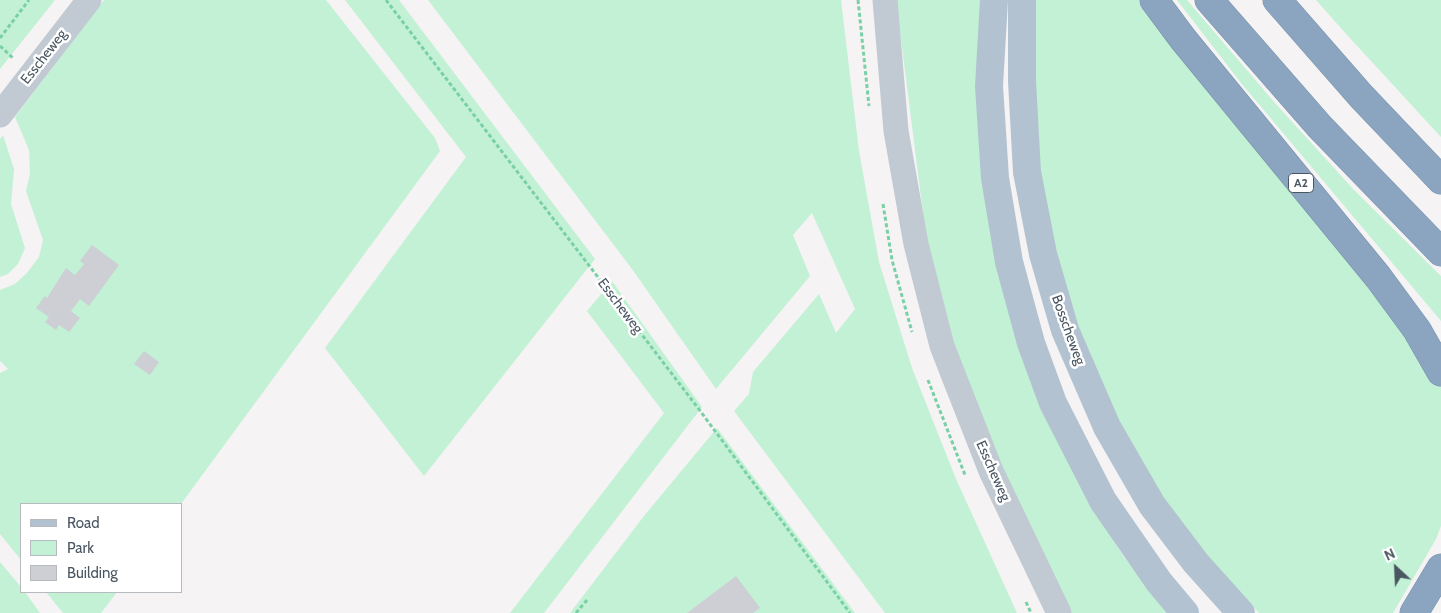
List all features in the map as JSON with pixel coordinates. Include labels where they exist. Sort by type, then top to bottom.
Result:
[{"type":"highway","name":"A2","points":[[1154,0],[1183,39],[1378,277],[1417,330],[1441,372]]},
{"type":"highway","points":[[1209,0],[1320,127],[1441,252]]},
{"type":"highway","points":[[1277,0],[1361,96],[1441,180]]},
{"type":"highway","points":[[1414,613],[1441,568]]},
{"type":"main road","points":[[994,0],[989,86],[995,178],[1009,262],[1031,343],[1057,410],[1103,501],[1159,582],[1185,613]]},
{"type":"main road","name":"Bosscheweg","points":[[1022,0],[1022,81],[1027,172],[1043,254],[1065,330],[1107,427],[1152,505],[1196,563],[1242,613]]},
{"type":"street","name":"Esscheweg","points":[[0,115],[89,0]]},
{"type":"street","name":"Esscheweg","points":[[885,0],[896,131],[916,244],[942,346],[991,471],[1059,613]]},
{"type":"path","points":[[0,38],[29,0]]},
{"type":"path","name":"Esscheweg","points":[[386,0],[698,408],[850,613]]},
{"type":"path","points":[[576,613],[587,600]]},
{"type":"green space","points":[[0,0],[55,0],[0,69]]},
{"type":"green space","points":[[104,0],[326,0],[435,138],[440,151],[182,503],[20,503],[20,559],[0,534],[0,373],[8,369],[0,361],[0,290],[15,284],[27,273],[39,257],[43,240],[26,191],[30,174],[29,150],[15,117]]},
{"type":"green space","points":[[345,0],[399,0],[595,259],[424,476],[325,348],[466,157]]},
{"type":"green space","points":[[428,0],[841,0],[859,151],[879,262],[912,368],[956,479],[1017,613],[885,613],[734,411],[749,394],[753,372],[819,294],[836,333],[855,309],[812,213],[793,235],[810,276],[716,389],[632,269]]},
{"type":"green space","points":[[896,0],[987,0],[986,168],[1099,518],[1124,557],[1170,613],[1071,613],[995,455],[951,337],[927,244]]},
{"type":"green space","points":[[1033,0],[1149,0],[1441,372],[1441,526],[1436,539],[1393,613],[1259,613],[1196,545],[1155,490],[1089,367],[1038,189]]},
{"type":"green space","points":[[1177,0],[1187,0],[1275,103],[1354,190],[1441,276],[1441,321],[1241,83]]},
{"type":"green space","points":[[1316,0],[1441,0],[1441,137],[1348,36]]},
{"type":"green space","points":[[3,135],[14,169],[11,204],[25,248],[18,264],[8,274],[0,277],[0,139]]},
{"type":"green space","points":[[612,281],[702,407],[544,613],[510,613],[664,413],[587,311]]},
{"type":"green space","points":[[717,428],[855,613],[570,613],[644,516]]},
{"type":"green space","points":[[0,562],[20,586],[20,593],[26,593],[40,613],[0,613]]},
{"type":"green space","points":[[47,593],[116,593],[101,613],[63,613]]},
{"type":"building","points":[[92,245],[119,265],[89,306],[80,299],[71,311],[80,318],[69,332],[59,325],[56,330],[45,322],[49,317],[36,308],[45,296],[47,298],[66,268],[75,275],[84,264],[80,261]]},
{"type":"building","points":[[144,351],[159,362],[150,375],[134,364]]},
{"type":"building","points":[[736,576],[760,608],[753,613],[687,613]]}]
